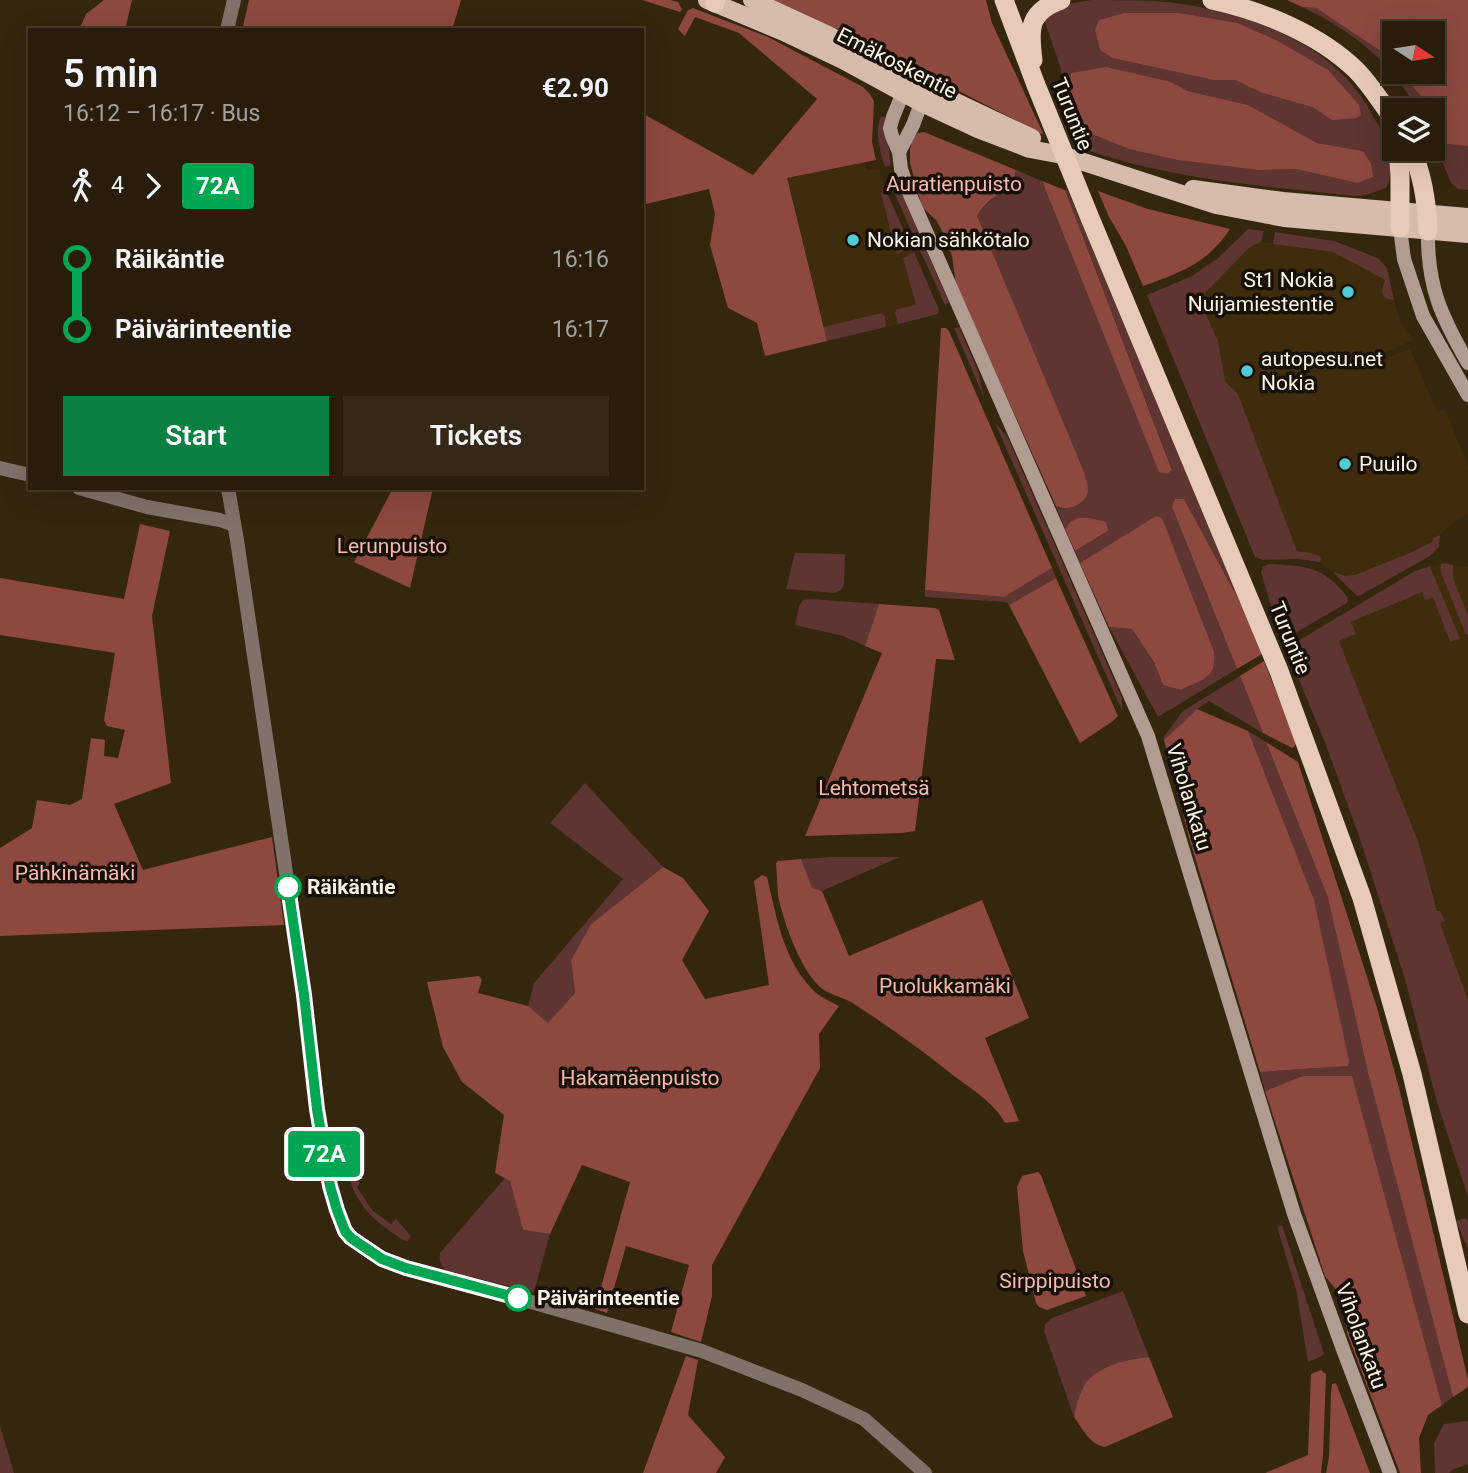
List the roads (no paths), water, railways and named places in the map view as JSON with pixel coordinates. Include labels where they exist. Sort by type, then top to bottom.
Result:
[{"type":"highway","name":"Turuntie","points":[[1004,0],[1090,218],[1279,671],[1362,898],[1412,1074],[1468,1314]]},
{"type":"highway","points":[[1036,85],[1030,39],[1033,21],[1042,9],[1061,0]]},
{"type":"highway","points":[[1212,0],[1280,22],[1325,47],[1357,71],[1382,102]]},
{"type":"highway","points":[[1399,161],[1400,220]]},
{"type":"highway","points":[[1415,161],[1424,190],[1428,222]]},
{"type":"main road","name":"Emäkoskentie","points":[[752,0],[828,35],[978,129],[1030,149],[1062,155],[1138,181],[1400,220],[1428,222],[1468,217]]},
{"type":"main road","name":"Emäkoskentie","points":[[713,1],[843,60],[906,85]]},
{"type":"main road","name":"Viholankatu","points":[[906,85],[890,128],[899,152],[901,169],[915,207],[1149,736],[1294,1214],[1390,1473]]},
{"type":"main road","points":[[899,152],[924,96]]},
{"type":"main road","points":[[1400,220],[1404,259],[1423,316],[1468,395]]},
{"type":"main road","name":"Emäkoskentie","points":[[1428,222],[1468,234]]},
{"type":"main road","points":[[1428,222],[1428,257],[1440,309],[1468,363]]},
{"type":"street","points":[[227,28],[234,0]]},
{"type":"street","points":[[0,468],[28,475]]},
{"type":"street","points":[[86,490],[147,507],[234,525]]},
{"type":"street","points":[[228,490],[304,995],[319,1121],[330,1186],[341,1223],[351,1238],[382,1259],[406,1268],[702,1351],[756,1371],[857,1414],[925,1473]]},
{"type":"place","name":"Nokian sähkötalo","points":[[853,240]]},
{"type":"place","name":"St1 Nokia Nuijamiestentie","points":[[1348,292]]},
{"type":"place","name":"autopesu.net Nokia","points":[[1247,371]]},
{"type":"place","name":"Puuilo","points":[[1345,464]]},
{"type":"place","name":"Räikäntie","points":[[288,887]]},
{"type":"place","name":"Päivärinteentie","points":[[518,1298]]},
{"type":"park label","name":"Auratienpuisto","points":[[954,184]]},
{"type":"park label","name":"Lerunpuisto","points":[[392,546]]},
{"type":"park label","name":"Lehtometsä","points":[[874,788]]},
{"type":"park label","name":"Pähkinämäki","points":[[75,873]]},
{"type":"park label","name":"Puolukkamäki","points":[[945,986]]},
{"type":"park label","name":"Hakamäenpuisto","points":[[640,1078]]},
{"type":"park label","name":"Sirppipuisto","points":[[1055,1281]]}]
